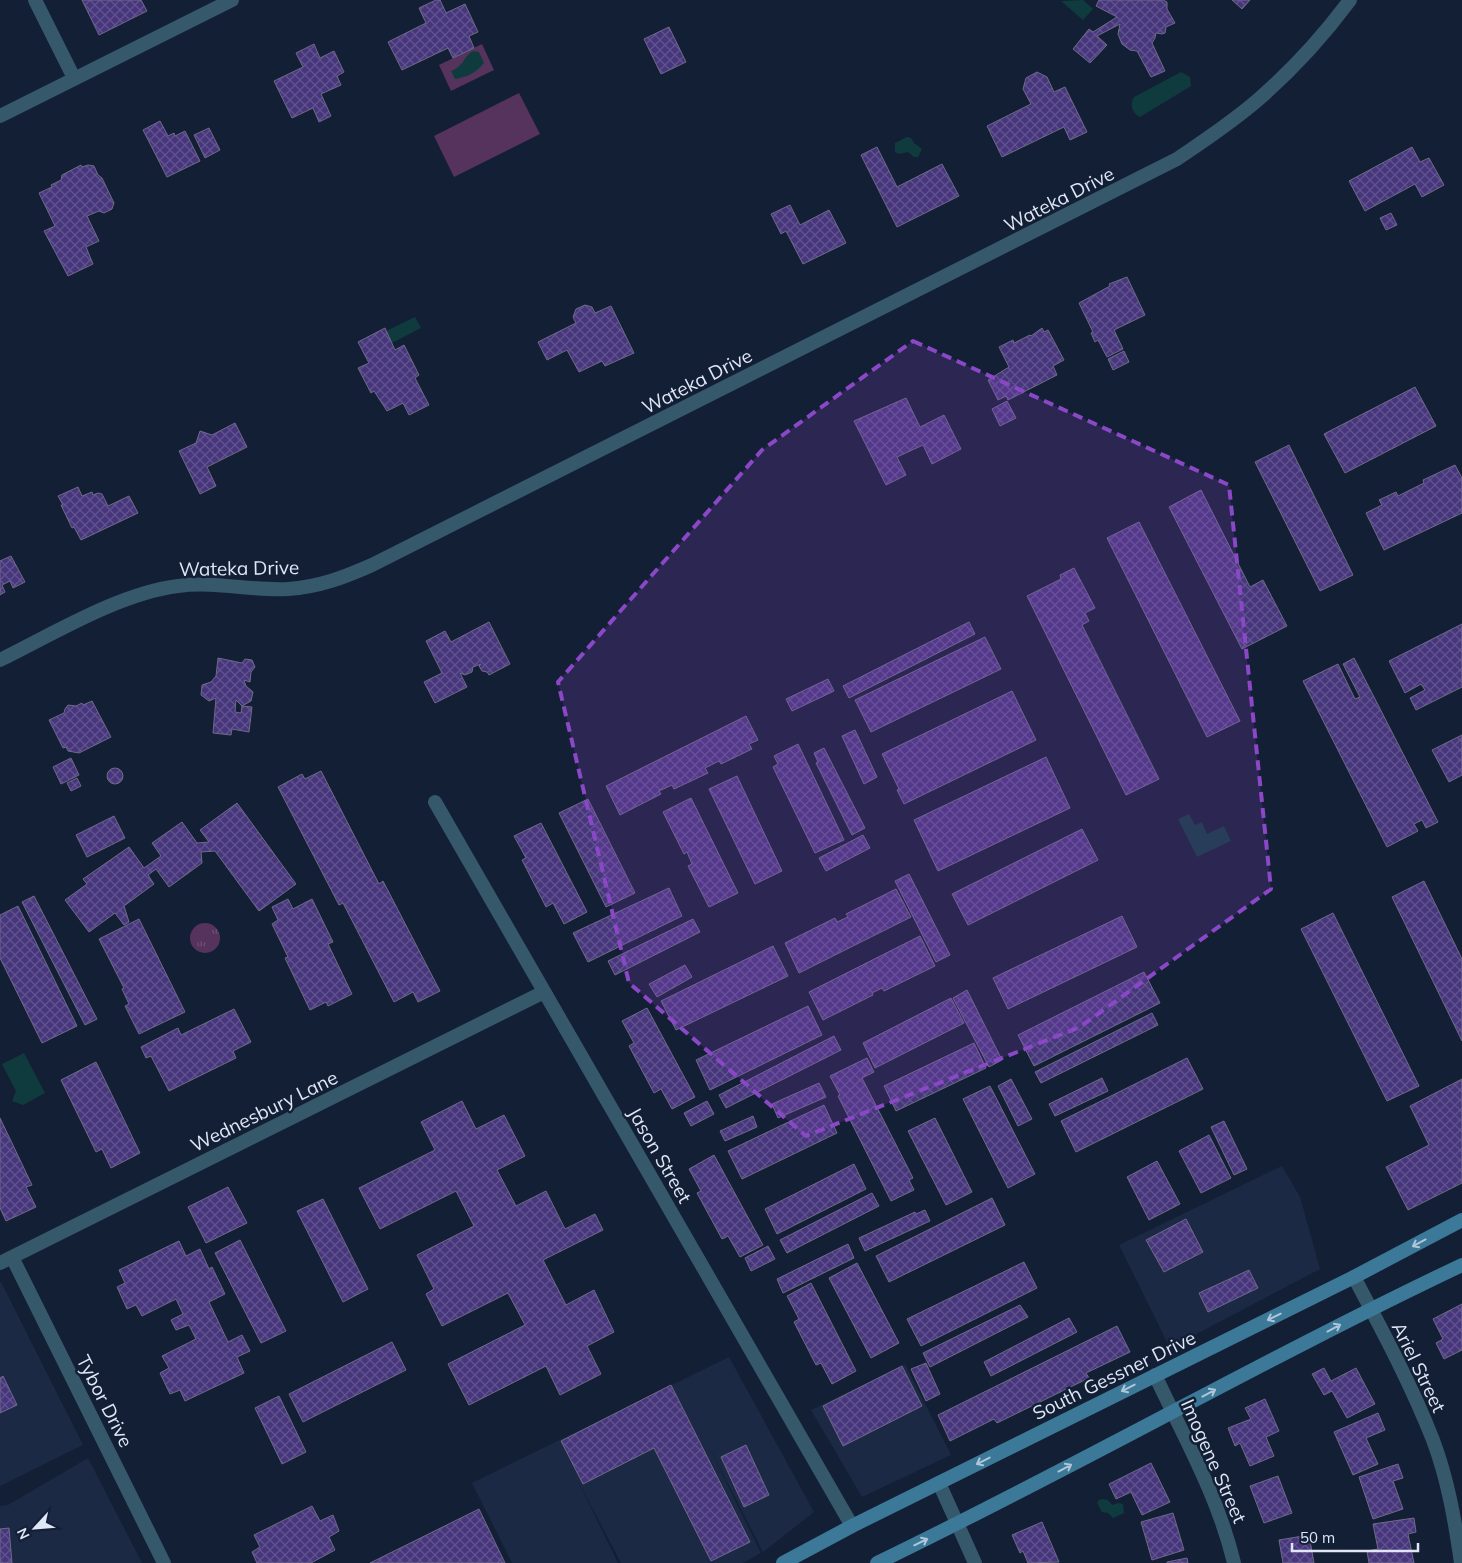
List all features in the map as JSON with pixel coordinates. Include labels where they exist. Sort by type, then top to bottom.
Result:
[{"type":"main road","name":"South Gessner Drive","points":[[783,1563],[852,1526],[1354,1277],[1462,1220]]},
{"type":"main road","points":[[877,1563],[957,1524],[1370,1309],[1462,1265]]},
{"type":"street","points":[[35,0],[74,78]]},
{"type":"street","points":[[0,116],[232,0]]},
{"type":"street","name":"Wateka Drive","points":[[0,660],[102,609],[154,590],[200,584],[288,589],[320,584],[349,576],[372,566],[1176,159],[1207,139],[1259,98],[1320,36],[1350,0]]},
{"type":"street","name":"Jason Street","points":[[435,802],[852,1526]]},
{"type":"street","name":"Wednesbury Lane","points":[[6,1260],[544,992]]},
{"type":"street","name":"Tybor Drive","points":[[6,1260],[164,1563]]},
{"type":"street","name":"Ariel Street","points":[[1354,1277],[1421,1410],[1433,1441],[1452,1508],[1461,1563]]},
{"type":"street","name":"Imogene Street","points":[[1155,1375],[1210,1488],[1225,1529],[1234,1563]]},
{"type":"street","points":[[939,1484],[974,1563]]},
{"type":"highlighted area","points":[[913,341],[1229,485],[1271,889],[1080,1027],[806,1136],[629,983],[558,682],[762,450]]},
{"type":"shaded area","points":[[1083,0],[1093,9],[1083,20],[1061,1]]},
{"type":"shaded area","points":[[473,51],[479,52],[484,63],[471,74],[455,79],[451,71],[459,66]]},
{"type":"shaded area","points":[[1181,72],[1190,77],[1191,86],[1140,117],[1135,114],[1132,109],[1134,97]]},
{"type":"shaded area","points":[[907,137],[911,138],[922,149],[918,157],[914,157],[908,152],[899,154],[895,152],[895,143]]},
{"type":"shaded area","points":[[415,317],[421,328],[392,343],[386,331]]},
{"type":"shaded area","points":[[1189,814],[1195,825],[1202,822],[1207,834],[1224,826],[1231,841],[1197,857],[1178,819]]},
{"type":"shaded area","points":[[24,1053],[45,1093],[23,1105],[12,1101],[16,1091],[2,1064]]},
{"type":"shaded area","points":[[1282,1166],[1300,1197],[1320,1269],[1170,1348],[1119,1245]]},
{"type":"shaded area","points":[[0,1283],[83,1445],[0,1486]]},
{"type":"shaded area","points":[[729,1357],[814,1512],[763,1552],[705,1439],[761,1553],[743,1563],[621,1563],[577,1479],[618,1563],[512,1563],[472,1483]]},
{"type":"shaded area","points":[[905,1364],[951,1455],[862,1497],[811,1410]]},
{"type":"shaded area","points":[[88,1458],[142,1563],[0,1563],[0,1506],[8,1505]]},
{"type":"shaded area","points":[[1103,1499],[1108,1500],[1112,1505],[1123,1504],[1124,1513],[1113,1518],[1108,1513],[1102,1512],[1097,1503]]},
{"type":"green space","points":[[482,44],[494,70],[451,91],[439,65]]},
{"type":"green space","points":[[519,93],[540,134],[454,177],[434,136]]},
{"type":"green space","points":[[205,923],[216,927],[220,938],[216,949],[205,953],[194,949],[190,938],[194,927]]},
{"type":"building","points":[[82,0],[141,0],[147,11],[99,35]]},
{"type":"building","points":[[440,0],[446,13],[465,4],[478,32],[469,36],[474,48],[453,58],[448,48],[402,70],[388,42],[426,23],[419,8]]},
{"type":"building","points":[[1099,0],[1163,0],[1167,2],[1167,9],[1175,23],[1166,27],[1165,33],[1156,33],[1152,43],[1165,71],[1151,77],[1137,51],[1130,50],[1122,44],[1118,34],[1120,24],[1097,36],[1107,45],[1090,63],[1073,49],[1089,29],[1093,32],[1117,17],[1096,6]]},
{"type":"building","points":[[1232,0],[1250,0],[1242,9]]},
{"type":"building","points":[[669,27],[686,62],[661,74],[644,39]]},
{"type":"building","points":[[314,44],[320,58],[334,51],[344,72],[337,76],[341,85],[321,94],[331,116],[319,122],[313,108],[292,118],[274,81],[303,67],[296,53]]},
{"type":"building","points":[[1037,72],[1047,77],[1054,92],[1065,87],[1087,132],[1070,140],[1064,127],[1002,157],[987,126],[1031,104],[1023,89],[1026,78]]},
{"type":"building","points":[[160,121],[168,136],[174,133],[175,136],[185,131],[200,161],[167,177],[143,130]]},
{"type":"building","points":[[209,128],[220,150],[205,158],[194,135]]},
{"type":"building","points":[[877,147],[897,187],[942,164],[959,196],[897,227],[861,155]]},
{"type":"building","points":[[1412,147],[1420,162],[1429,158],[1444,185],[1422,197],[1415,184],[1365,211],[1349,181]]},
{"type":"building","points":[[81,165],[82,167],[94,166],[114,203],[112,209],[104,213],[99,211],[87,216],[99,241],[86,247],[93,264],[68,276],[44,231],[55,226],[39,193],[61,180],[62,175]]},
{"type":"building","points":[[790,205],[800,225],[829,210],[846,243],[803,264],[786,231],[781,234],[771,214]]},
{"type":"building","points":[[1391,213],[1397,225],[1386,230],[1380,218]]},
{"type":"building","points":[[1127,277],[1145,315],[1114,330],[1123,349],[1107,357],[1098,340],[1095,342],[1091,333],[1093,332],[1079,303],[1110,286],[1109,284]]},
{"type":"building","points":[[585,305],[592,307],[595,313],[611,306],[634,353],[605,366],[602,361],[579,372],[567,350],[547,360],[538,342],[576,323],[573,317],[576,309]]},
{"type":"building","points":[[385,328],[395,350],[404,345],[419,375],[415,378],[429,405],[409,415],[403,403],[387,411],[374,391],[371,393],[358,368],[369,363],[358,342]]},
{"type":"building","points":[[1042,328],[1044,332],[1048,330],[1064,360],[1053,366],[1057,375],[1008,400],[1006,396],[998,400],[988,380],[1009,367],[999,347],[1013,340],[1014,343],[1031,336]]},
{"type":"building","points":[[1124,351],[1129,362],[1113,370],[1108,359]]},
{"type":"building","points":[[1415,387],[1436,426],[1345,473],[1324,434]]},
{"type":"building","points":[[906,398],[920,427],[944,415],[961,449],[932,464],[923,445],[897,457],[906,475],[886,485],[854,421]]},
{"type":"building","points":[[1007,401],[1016,418],[1000,426],[992,409]]},
{"type":"building","points":[[235,423],[247,447],[207,467],[216,486],[200,494],[179,451],[196,443],[200,431],[212,435]]},
{"type":"building","points":[[1289,445],[1353,575],[1320,591],[1255,462]]},
{"type":"building","points":[[1455,465],[1462,478],[1462,513],[1384,550],[1366,513],[1382,505],[1379,500],[1396,492],[1398,496],[1424,483],[1423,480]]},
{"type":"building","points":[[78,487],[82,496],[92,492],[93,495],[102,494],[108,506],[129,496],[138,513],[81,540],[74,527],[72,528],[58,496]]},
{"type":"building","points":[[1201,490],[1250,587],[1263,580],[1287,626],[1242,649],[1169,507]]},
{"type":"building","points":[[1139,522],[1240,721],[1207,737],[1107,538]]},
{"type":"building","points":[[11,556],[25,582],[13,588],[10,581],[2,585],[5,592],[0,595],[0,561]]},
{"type":"building","points":[[1074,568],[1095,608],[1085,613],[1089,621],[1082,625],[1159,779],[1126,795],[1027,596],[1061,579],[1060,575]]},
{"type":"building","points":[[489,622],[510,664],[489,675],[487,672],[482,671],[479,666],[481,664],[473,667],[472,672],[465,675],[460,673],[467,687],[435,703],[424,682],[442,673],[426,641],[445,631],[451,642]]},
{"type":"building","points":[[969,622],[975,634],[849,698],[843,686]]},
{"type":"building","points":[[1462,624],[1462,687],[1416,710],[1410,698],[1425,690],[1421,684],[1405,693],[1389,661]]},
{"type":"building","points":[[985,637],[1001,669],[871,732],[855,700]]},
{"type":"building","points":[[218,658],[242,663],[245,659],[252,660],[255,667],[251,672],[250,682],[244,680],[246,686],[253,692],[251,701],[242,706],[252,707],[249,732],[232,729],[231,735],[213,733],[216,698],[209,701],[201,695],[202,685],[211,682],[216,676]],"holes":[[[236,700],[242,706],[241,713],[235,712]]]},
{"type":"building","points":[[1354,658],[1438,822],[1426,828],[1422,820],[1414,824],[1418,831],[1387,847],[1303,681],[1338,664],[1355,699],[1360,697],[1343,664]]},
{"type":"building","points":[[828,679],[834,691],[792,711],[786,699]]},
{"type":"building","points":[[1012,691],[1036,740],[904,804],[882,754]]},
{"type":"building","points":[[92,701],[111,737],[79,753],[68,751],[66,747],[63,748],[49,720],[64,713],[68,705],[76,706],[82,703],[83,705]]},
{"type":"building","points":[[746,716],[758,740],[749,744],[752,749],[721,764],[719,761],[705,768],[708,773],[674,789],[672,785],[659,791],[661,794],[620,815],[606,786]]},
{"type":"building","points":[[855,730],[877,777],[864,784],[842,736]]},
{"type":"building","points":[[1462,735],[1462,775],[1449,782],[1432,750]]},
{"type":"building","points":[[798,744],[844,840],[815,853],[773,767],[778,764],[774,756]]},
{"type":"building","points":[[824,748],[865,828],[852,835],[816,763],[818,762],[814,753]]},
{"type":"building","points":[[1046,757],[1070,808],[938,871],[914,820]]},
{"type":"building","points":[[71,758],[79,775],[61,784],[53,767]]},
{"type":"building","points":[[115,768],[123,776],[115,784],[107,776]]},
{"type":"building","points":[[321,771],[379,884],[383,881],[440,991],[418,1002],[413,992],[394,1002],[343,903],[339,905],[278,787],[302,774],[305,779]]},
{"type":"building","points":[[737,776],[782,871],[755,884],[709,789]]},
{"type":"building","points":[[77,778],[81,786],[71,791],[67,783]]},
{"type":"building","points":[[691,798],[738,893],[709,907],[688,866],[692,864],[687,852],[684,854],[663,812]]},
{"type":"building","points":[[588,799],[635,893],[606,907],[559,813]]},
{"type":"building","points":[[237,803],[296,884],[259,911],[215,851],[201,852],[202,863],[169,887],[156,869],[148,875],[154,884],[124,906],[129,922],[124,925],[115,913],[89,932],[65,900],[87,884],[83,879],[129,847],[144,868],[161,856],[152,843],[182,822],[197,843],[209,842],[200,830]]},
{"type":"building","points":[[114,816],[125,838],[87,857],[76,835]]},
{"type":"building","points":[[541,823],[587,912],[564,924],[553,903],[546,907],[522,860],[526,858],[514,836]]},
{"type":"building","points":[[1082,829],[1098,860],[968,925],[952,894]]},
{"type":"building","points":[[863,835],[870,848],[826,871],[819,858]]},
{"type":"building","points":[[909,874],[950,955],[936,962],[895,881]]},
{"type":"building","points":[[1424,881],[1462,959],[1462,1041],[1392,897]]},
{"type":"building","points":[[669,888],[682,916],[588,962],[573,933]]},
{"type":"building","points":[[896,889],[911,917],[799,973],[785,943],[835,918],[837,922],[848,917],[846,914]]},
{"type":"building","points":[[34,896],[97,1019],[85,1025],[22,902]]},
{"type":"building","points":[[288,899],[293,909],[312,899],[333,942],[328,944],[352,994],[328,1006],[326,1002],[310,1010],[285,958],[288,957],[272,924],[278,920],[272,907]]},
{"type":"building","points":[[18,906],[77,1026],[42,1043],[0,958],[0,915]]},
{"type":"building","points":[[1333,913],[1419,1086],[1387,1101],[1301,929]]},
{"type":"building","points":[[1122,916],[1137,947],[1008,1009],[993,978]]},
{"type":"building","points":[[139,919],[185,1012],[139,1034],[125,1006],[129,1004],[122,989],[124,988],[99,939]]},
{"type":"building","points":[[693,919],[700,932],[615,975],[608,961]]},
{"type":"building","points":[[920,936],[935,966],[884,991],[882,988],[872,993],[873,995],[823,1020],[809,992]]},
{"type":"building","points":[[773,946],[788,976],[676,1030],[661,1001]]},
{"type":"building","points":[[685,965],[692,977],[657,997],[649,984]]},
{"type":"building","points":[[1144,972],[1160,1003],[1034,1066],[1018,1035]]},
{"type":"building","points":[[967,990],[1002,1060],[989,1067],[953,998]]},
{"type":"building","points":[[951,998],[964,1023],[875,1068],[863,1043]]},
{"type":"building","points":[[808,1006],[822,1035],[710,1090],[696,1060]]},
{"type":"building","points":[[647,1008],[695,1097],[672,1109],[661,1089],[654,1093],[629,1046],[634,1043],[622,1021]]},
{"type":"building","points":[[234,1009],[251,1042],[233,1051],[236,1058],[169,1091],[151,1056],[146,1058],[141,1047],[178,1028],[181,1035]]},
{"type":"building","points":[[1152,1013],[1158,1025],[1041,1083],[1035,1072]]},
{"type":"building","points":[[834,1036],[841,1050],[726,1108],[719,1095]]},
{"type":"building","points":[[974,1043],[986,1068],[896,1111],[884,1086]]},
{"type":"building","points":[[867,1058],[874,1072],[862,1078],[913,1178],[909,1180],[914,1190],[891,1201],[838,1096],[840,1095],[830,1076]]},
{"type":"building","points":[[1187,1058],[1203,1089],[1076,1152],[1061,1121]]},
{"type":"building","points":[[96,1062],[140,1153],[111,1168],[102,1149],[96,1152],[61,1080]]},
{"type":"building","points":[[1102,1078],[1108,1091],[1055,1116],[1049,1104]]},
{"type":"building","points":[[1011,1079],[1032,1119],[1018,1126],[998,1086]]},
{"type":"building","points":[[1462,1079],[1462,1183],[1408,1210],[1386,1167],[1429,1145],[1410,1106]]},
{"type":"building","points":[[819,1083],[826,1097],[778,1118],[772,1104]]},
{"type":"building","points":[[990,1086],[1035,1174],[1008,1188],[963,1099]]},
{"type":"building","points":[[462,1101],[476,1129],[504,1115],[525,1156],[497,1170],[516,1206],[546,1191],[565,1229],[595,1214],[603,1230],[543,1260],[566,1305],[594,1290],[614,1332],[587,1346],[601,1374],[560,1395],[546,1366],[469,1405],[448,1364],[525,1325],[508,1293],[442,1326],[426,1294],[434,1289],[417,1255],[474,1226],[456,1191],[380,1229],[359,1188],[435,1150],[421,1122]]},
{"type":"building","points":[[707,1101],[714,1114],[691,1126],[684,1113]]},
{"type":"building","points":[[824,1105],[837,1133],[742,1179],[728,1151]]},
{"type":"building","points":[[753,1116],[757,1127],[725,1141],[720,1131]]},
{"type":"building","points":[[0,1118],[32,1185],[26,1187],[36,1207],[6,1221],[0,1208]]},
{"type":"building","points":[[935,1118],[972,1192],[946,1205],[908,1131]]},
{"type":"building","points":[[1224,1121],[1247,1169],[1234,1175],[1211,1127]]},
{"type":"building","points":[[1209,1135],[1231,1178],[1201,1193],[1179,1151]]},
{"type":"building","points":[[714,1155],[763,1245],[740,1257],[728,1236],[722,1239],[697,1193],[701,1191],[689,1169]]},
{"type":"building","points":[[1157,1161],[1180,1204],[1149,1220],[1127,1177]]},
{"type":"building","points":[[854,1164],[866,1189],[777,1234],[765,1209]]},
{"type":"building","points":[[228,1187],[247,1223],[206,1243],[188,1207]]},
{"type":"building","points":[[872,1193],[879,1206],[787,1253],[780,1240]]},
{"type":"building","points":[[992,1198],[1005,1225],[889,1282],[876,1256]]},
{"type":"building","points":[[323,1199],[368,1289],[343,1302],[297,1211]]},
{"type":"building","points":[[925,1210],[930,1221],[865,1251],[859,1238],[915,1212],[916,1214]]},
{"type":"building","points":[[1186,1219],[1203,1252],[1164,1272],[1146,1240]]},
{"type":"building","points":[[240,1240],[286,1331],[261,1343],[215,1253]]},
{"type":"building","points":[[179,1241],[186,1256],[200,1249],[209,1269],[212,1267],[225,1294],[209,1302],[228,1342],[242,1335],[250,1351],[237,1357],[244,1373],[185,1401],[180,1390],[170,1394],[160,1373],[169,1368],[162,1356],[196,1339],[189,1325],[176,1330],[171,1320],[183,1314],[176,1299],[142,1316],[136,1305],[127,1309],[117,1287],[125,1283],[119,1270]]},
{"type":"building","points":[[848,1244],[854,1258],[783,1293],[777,1279]]},
{"type":"building","points":[[768,1246],[775,1259],[751,1271],[745,1258]]},
{"type":"building","points":[[1024,1262],[1037,1288],[921,1346],[907,1319]]},
{"type":"building","points":[[857,1263],[899,1343],[871,1358],[829,1278]]},
{"type":"building","points":[[1249,1270],[1258,1288],[1208,1312],[1199,1293]]},
{"type":"building","points":[[811,1283],[856,1371],[832,1384],[821,1363],[816,1365],[794,1322],[799,1319],[787,1296]]},
{"type":"building","points":[[1462,1304],[1462,1350],[1444,1359],[1436,1343],[1443,1339],[1433,1319]]},
{"type":"building","points":[[1020,1305],[1028,1317],[930,1367],[923,1353]]},
{"type":"building","points":[[1069,1318],[1077,1332],[991,1376],[984,1362]]},
{"type":"building","points":[[1117,1326],[1130,1352],[1086,1373],[1089,1378],[997,1423],[994,1419],[950,1441],[938,1415]]},
{"type":"building","points":[[392,1342],[406,1370],[303,1422],[289,1394]]},
{"type":"building","points":[[926,1363],[940,1394],[926,1401],[911,1369]]},
{"type":"building","points":[[902,1366],[922,1406],[843,1446],[823,1406]]},
{"type":"building","points":[[1324,1368],[1331,1381],[1356,1368],[1375,1404],[1347,1418],[1332,1391],[1324,1395],[1312,1374]]},
{"type":"building","points":[[3,1376],[17,1405],[0,1413],[0,1378]]},
{"type":"building","points":[[671,1385],[750,1542],[711,1561],[654,1448],[583,1484],[561,1441]]},
{"type":"building","points":[[279,1396],[306,1452],[282,1464],[255,1408]]},
{"type":"building","points":[[1265,1399],[1279,1431],[1266,1437],[1274,1456],[1250,1466],[1240,1443],[1235,1446],[1228,1428],[1251,1419],[1245,1408]]},
{"type":"building","points":[[1378,1413],[1385,1430],[1366,1438],[1378,1464],[1353,1475],[1334,1432]]},
{"type":"building","points":[[746,1445],[769,1495],[744,1507],[721,1457]]},
{"type":"building","points":[[1151,1463],[1170,1502],[1142,1515],[1131,1492],[1116,1499],[1109,1484]]},
{"type":"building","points":[[1398,1464],[1403,1478],[1393,1481],[1403,1509],[1373,1519],[1359,1477]]},
{"type":"building","points":[[1278,1476],[1292,1513],[1264,1523],[1250,1486]]},
{"type":"building","points":[[312,1506],[320,1521],[333,1515],[339,1531],[329,1537],[335,1550],[311,1563],[257,1563],[252,1552],[260,1547],[254,1535]]},
{"type":"building","points":[[479,1509],[505,1563],[370,1563]]},
{"type":"building","points":[[1173,1513],[1184,1550],[1152,1560],[1141,1522]]},
{"type":"building","points":[[1414,1518],[1416,1532],[1408,1534],[1414,1563],[1369,1563],[1367,1551],[1378,1549],[1373,1524]]},
{"type":"building","points":[[1042,1522],[1059,1562],[1028,1563],[1023,1551],[1020,1553],[1012,1535]]},
{"type":"building","points":[[9,1528],[12,1563],[0,1563],[0,1529]]},
{"type":"building","points":[[1309,1535],[1314,1563],[1283,1563],[1279,1540]]},
{"type":"building","points":[[1187,1558],[1188,1563],[1167,1563],[1167,1562]]}]
